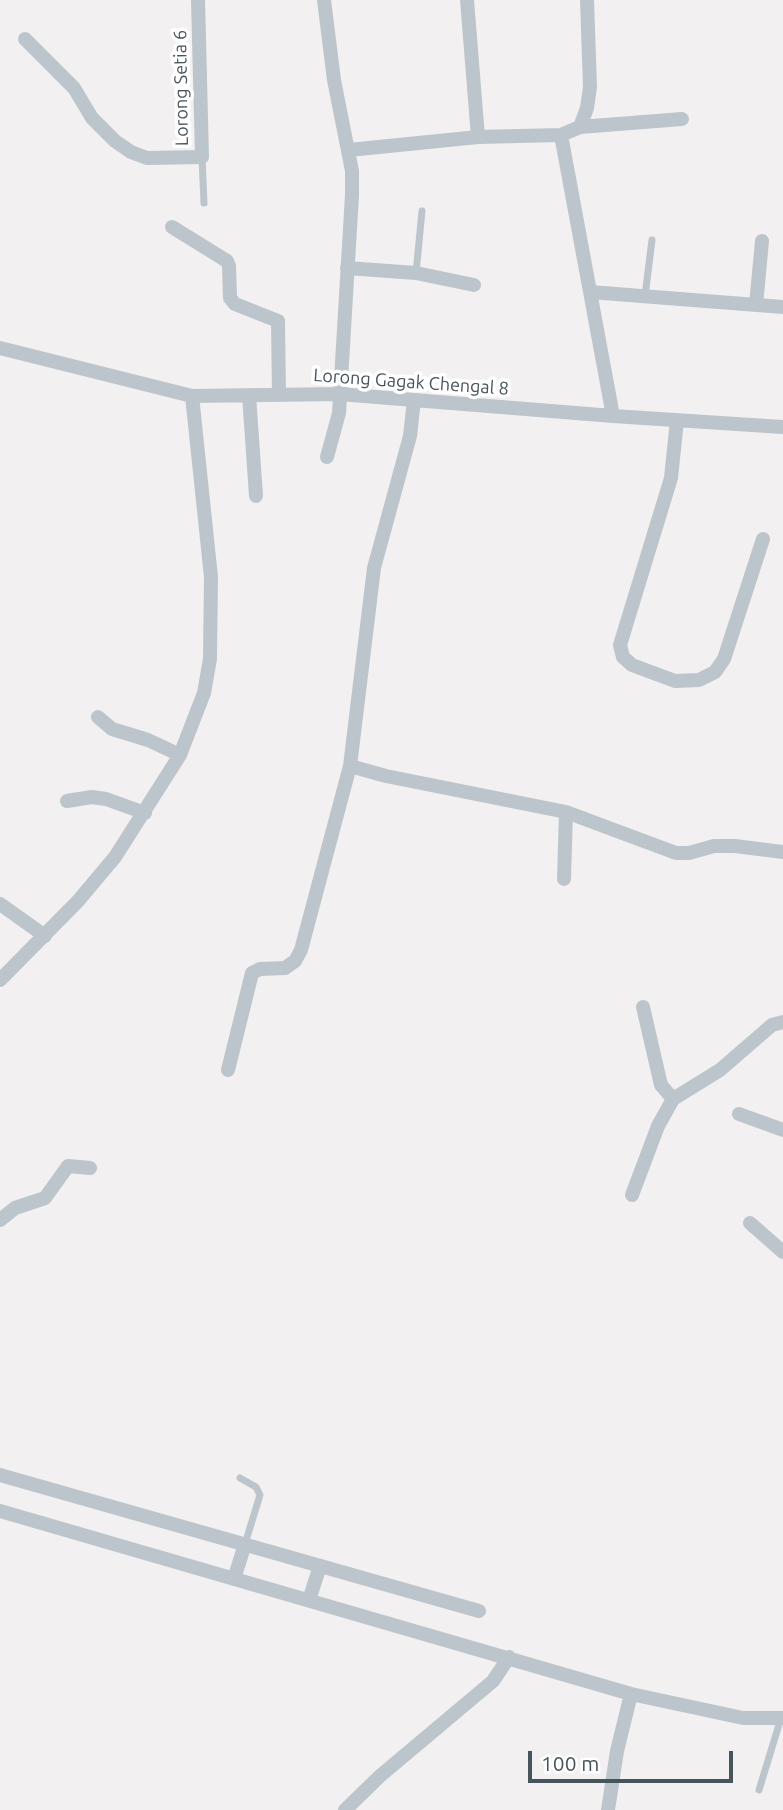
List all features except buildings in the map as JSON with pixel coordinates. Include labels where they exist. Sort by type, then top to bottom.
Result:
[{"type":"street","name":"Lorong Setia 6","points":[[25,38],[74,88],[92,118],[115,141],[131,152],[148,158],[202,157],[198,0]]},
{"type":"street","points":[[324,0],[334,80],[352,171],[337,422],[327,457]]},
{"type":"street","points":[[467,0],[478,137]]},
{"type":"street","points":[[580,127],[587,108],[590,87],[587,0]]},
{"type":"street","points":[[348,150],[478,137],[561,135],[580,127],[682,119]]},
{"type":"street","points":[[561,135],[612,416]]},
{"type":"street","points":[[172,227],[227,261],[230,298],[235,304],[278,321],[279,395]]},
{"type":"street","points":[[756,305],[762,241]]},
{"type":"street","points":[[347,268],[416,273],[474,285]]},
{"type":"street","points":[[590,292],[783,307]]},
{"type":"street","name":"Lorong Gagak Chengal 8","points":[[0,348],[192,396],[339,394],[783,427]]},
{"type":"street","points":[[249,395],[256,496]]},
{"type":"street","points":[[0,981],[78,901],[115,858],[180,755],[204,692],[210,659],[211,577],[192,396]]},
{"type":"street","points":[[228,1070],[252,973],[260,969],[285,968],[295,961],[301,950],[350,766],[374,568],[410,436],[414,400]]},
{"type":"street","points":[[677,420],[671,478],[620,645],[623,657],[632,665],[675,681],[699,680],[715,672],[724,659],[763,539]]},
{"type":"street","points":[[98,717],[112,729],[148,740],[180,755]]},
{"type":"street","points":[[350,766],[386,776],[566,812],[676,853],[724,846],[783,852]]},
{"type":"street","points":[[67,801],[92,797],[106,799],[145,813]]},
{"type":"street","points":[[564,879],[566,812]]},
{"type":"street","points":[[0,904],[45,936]]},
{"type":"street","points":[[643,1007],[661,1085],[673,1099]]},
{"type":"street","points":[[632,1195],[658,1126],[673,1099],[720,1070],[772,1025],[783,1022]]},
{"type":"street","points":[[739,1114],[783,1129]]},
{"type":"street","points":[[0,1220],[15,1208],[44,1198],[68,1166],[90,1168]]},
{"type":"street","points":[[750,1223],[783,1252]]},
{"type":"street","points":[[0,1475],[479,1611]]},
{"type":"street","points":[[0,1511],[631,1694],[743,1718],[782,1718]]},
{"type":"street","points":[[234,1579],[245,1544]]},
{"type":"street","points":[[309,1600],[320,1566]]},
{"type":"street","points":[[345,1810],[380,1776],[493,1681],[509,1657]]},
{"type":"street","points":[[608,1810],[617,1751],[631,1694]]},
{"type":"lane","points":[[202,157],[204,202]]},
{"type":"lane","points":[[416,273],[422,211]]},
{"type":"lane","points":[[645,296],[652,240]]},
{"type":"lane","points":[[240,1478],[256,1487],[260,1495],[245,1544]]},
{"type":"lane","points":[[759,1790],[782,1718]]}]
